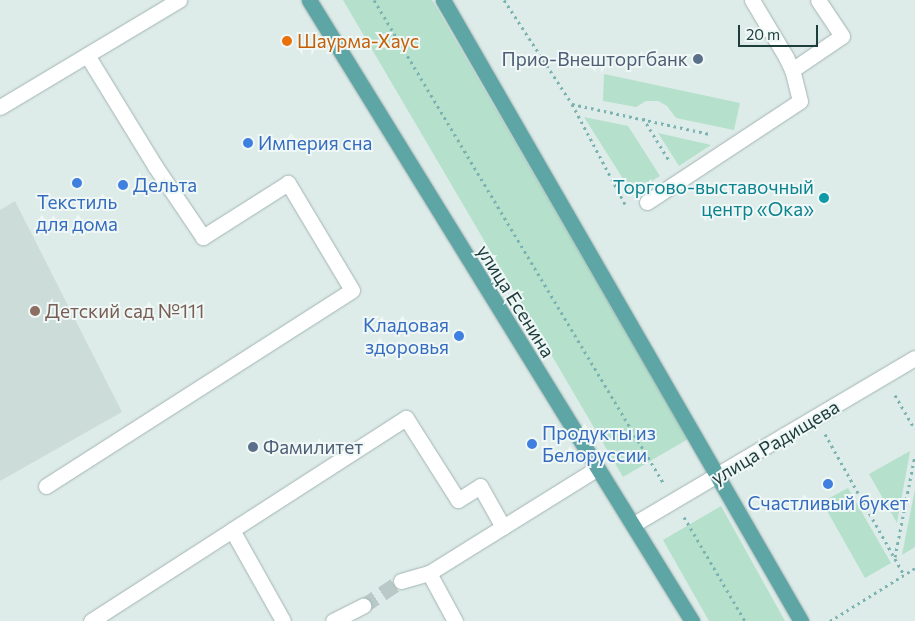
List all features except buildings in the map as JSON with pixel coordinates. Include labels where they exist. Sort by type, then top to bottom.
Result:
[{"type":"main road","name":"улица Есенина","points":[[309,0],[596,469],[634,524],[692,621]]},
{"type":"main road","points":[[443,0],[802,621]]},
{"type":"street","points":[[0,108],[179,0]]},
{"type":"street","points":[[648,202],[800,101],[792,70],[786,57],[752,0]]},
{"type":"street","points":[[792,70],[842,36],[818,0]]},
{"type":"street","points":[[46,486],[352,290],[288,183],[204,237],[156,166],[87,55]]},
{"type":"street","name":"улица Радищева","points":[[634,524],[915,358]]},
{"type":"street","points":[[91,621],[406,418],[458,500],[480,486],[503,527]]},
{"type":"street","points":[[401,581],[428,573],[596,469]]},
{"type":"street","points":[[232,530],[283,621]]},
{"type":"street","points":[[428,573],[455,621]]},
{"type":"street","points":[[333,621],[363,606]]},
{"type":"path","points":[[374,0],[652,464]]},
{"type":"path","points":[[505,1],[572,104],[630,215],[648,202]]},
{"type":"path","points":[[572,104],[643,118],[740,141]]},
{"type":"path","points":[[643,118],[681,180]]},
{"type":"path","points":[[884,377],[915,429]]},
{"type":"path","points":[[815,418],[904,575]]},
{"type":"path","points":[[895,558],[915,455]]},
{"type":"path","points":[[689,526],[745,621]]},
{"type":"path","points":[[830,621],[915,568]]},
{"type":"shaded area","name":"Детский сад №111","points":[[15,201],[122,412],[0,481],[0,210]]},
{"type":"green space","points":[[343,0],[432,0],[688,439],[623,477]]},
{"type":"green space","points":[[604,74],[740,103],[734,130],[676,118],[667,106],[658,101],[646,101],[636,107],[603,101]]},
{"type":"green space","points":[[584,117],[628,126],[660,176],[632,193]]},
{"type":"green space","points":[[658,133],[711,145],[679,166]]},
{"type":"green space","points":[[910,451],[897,523],[869,474]]},
{"type":"green space","points":[[848,488],[891,563],[865,578],[822,502]]},
{"type":"green space","points":[[915,489],[915,547],[902,555]]},
{"type":"green space","points":[[721,506],[785,621],[709,621],[663,540]]},
{"type":"tunnel","points":[[363,606],[401,581]]},
{"type":"place","name":"Шаурма-Хаус","points":[[287,41]]},
{"type":"place","name":"Прио-Внешторгбанк","points":[[698,59]]},
{"type":"place","name":"Империя сна","points":[[248,143]]},
{"type":"place","name":"Текстиль для дома","points":[[77,183]]},
{"type":"place","name":"Дельта","points":[[123,185]]},
{"type":"place","name":"Торгово-выставочный центр «Ока»","points":[[824,198]]},
{"type":"place","name":"Детский сад №111","points":[[35,311]]},
{"type":"place","name":"Кладовая здоровья","points":[[459,336]]},
{"type":"place","name":"Продукты из Белоруссии","points":[[532,444]]},
{"type":"place","name":"Фамилитет","points":[[253,447]]},
{"type":"place","name":"Счастливый букет","points":[[828,484]]}]
